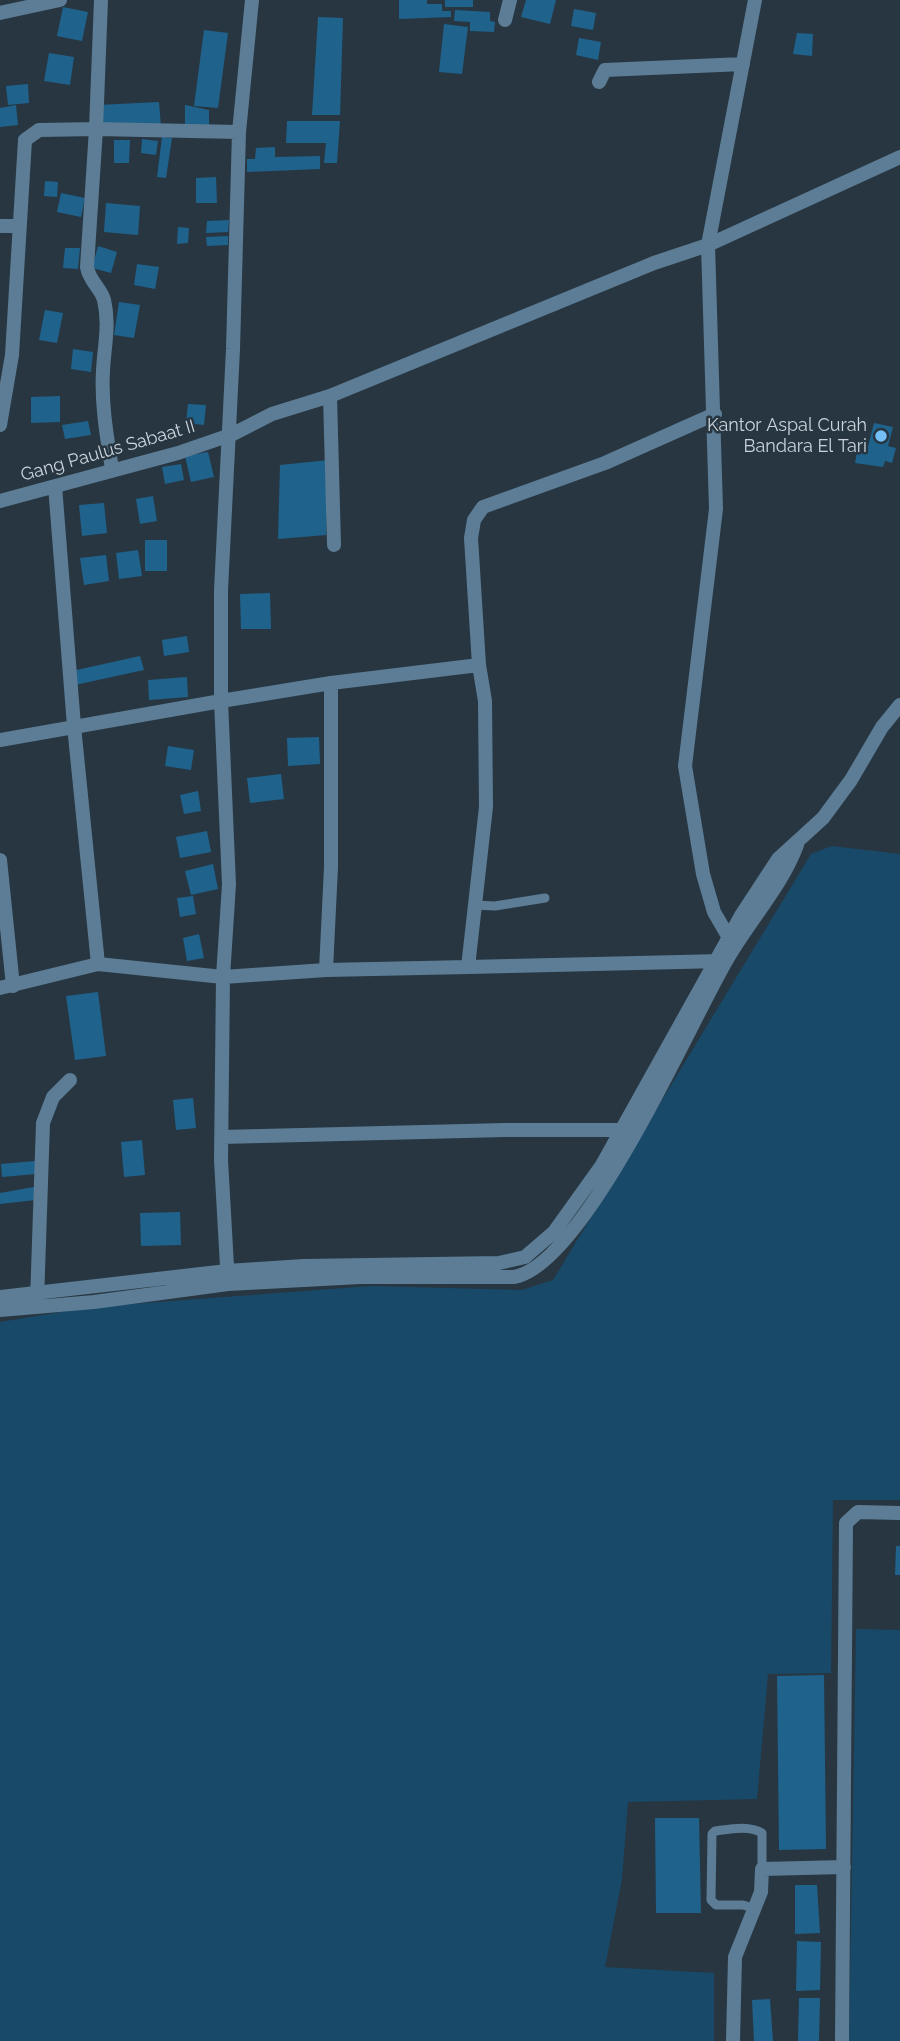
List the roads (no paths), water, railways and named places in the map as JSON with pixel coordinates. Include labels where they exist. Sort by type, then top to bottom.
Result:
[{"type":"street","points":[[0,13],[60,0]]},
{"type":"street","points":[[102,0],[87,267],[92,283],[104,298],[107,327],[102,372],[104,418],[112,469]]},
{"type":"street","points":[[228,1277],[222,1137],[223,977],[229,884],[221,701],[221,590],[226,436],[233,349],[239,132],[252,0]]},
{"type":"street","points":[[505,20],[510,0]]},
{"type":"street","points":[[731,942],[714,912],[703,874],[685,766],[716,509],[708,245],[755,0]]},
{"type":"street","points":[[598,82],[606,70],[743,64]]},
{"type":"street","points":[[0,425],[12,355],[23,149],[29,134],[38,130],[96,129],[239,132]]},
{"type":"street","name":"Gang Paulus Sabaat II","points":[[0,501],[178,453],[226,436],[272,414],[330,396],[654,263],[708,245],[900,157]]},
{"type":"street","points":[[0,226],[19,226]]},
{"type":"street","points":[[330,396],[334,545]]},
{"type":"street","points":[[468,967],[473,905],[484,840],[487,756],[471,538],[474,520],[483,507],[605,463],[715,414]]},
{"type":"street","points":[[55,486],[74,726],[98,964]]},
{"type":"street","points":[[0,740],[331,683],[479,665]]},
{"type":"street","points":[[326,970],[331,867],[331,683]]},
{"type":"street","points":[[0,1297],[37,1299],[228,1277],[515,1261],[535,1251],[554,1232],[602,1165],[779,859],[798,844],[844,789],[882,727],[900,705]]},
{"type":"street","points":[[0,860],[6,987],[98,964],[223,977],[326,970],[720,961]]},
{"type":"street","points":[[228,1277],[514,1277],[533,1272],[561,1245],[613,1171],[720,961]]},
{"type":"street","points":[[37,1299],[43,1122],[53,1097],[70,1080]]},
{"type":"street","points":[[222,1137],[621,1130]]},
{"type":"street","points":[[0,1310],[37,1299]]},
{"type":"street","points":[[842,2041],[846,1523],[858,1512],[900,1513]]},
{"type":"street","points":[[733,2041],[735,1957],[744,1929],[756,1909],[761,1892],[762,1869],[844,1867]]},
{"type":"lane","points":[[473,905],[545,898]]},
{"type":"lane","points":[[756,1909],[743,1905],[716,1905],[711,1900],[712,1834],[715,1831],[737,1829],[755,1829],[762,1833],[762,1869]]},
{"type":"place","name":"Kantor Aspal Curah Bandara El Tari","points":[[881,436]]}]
